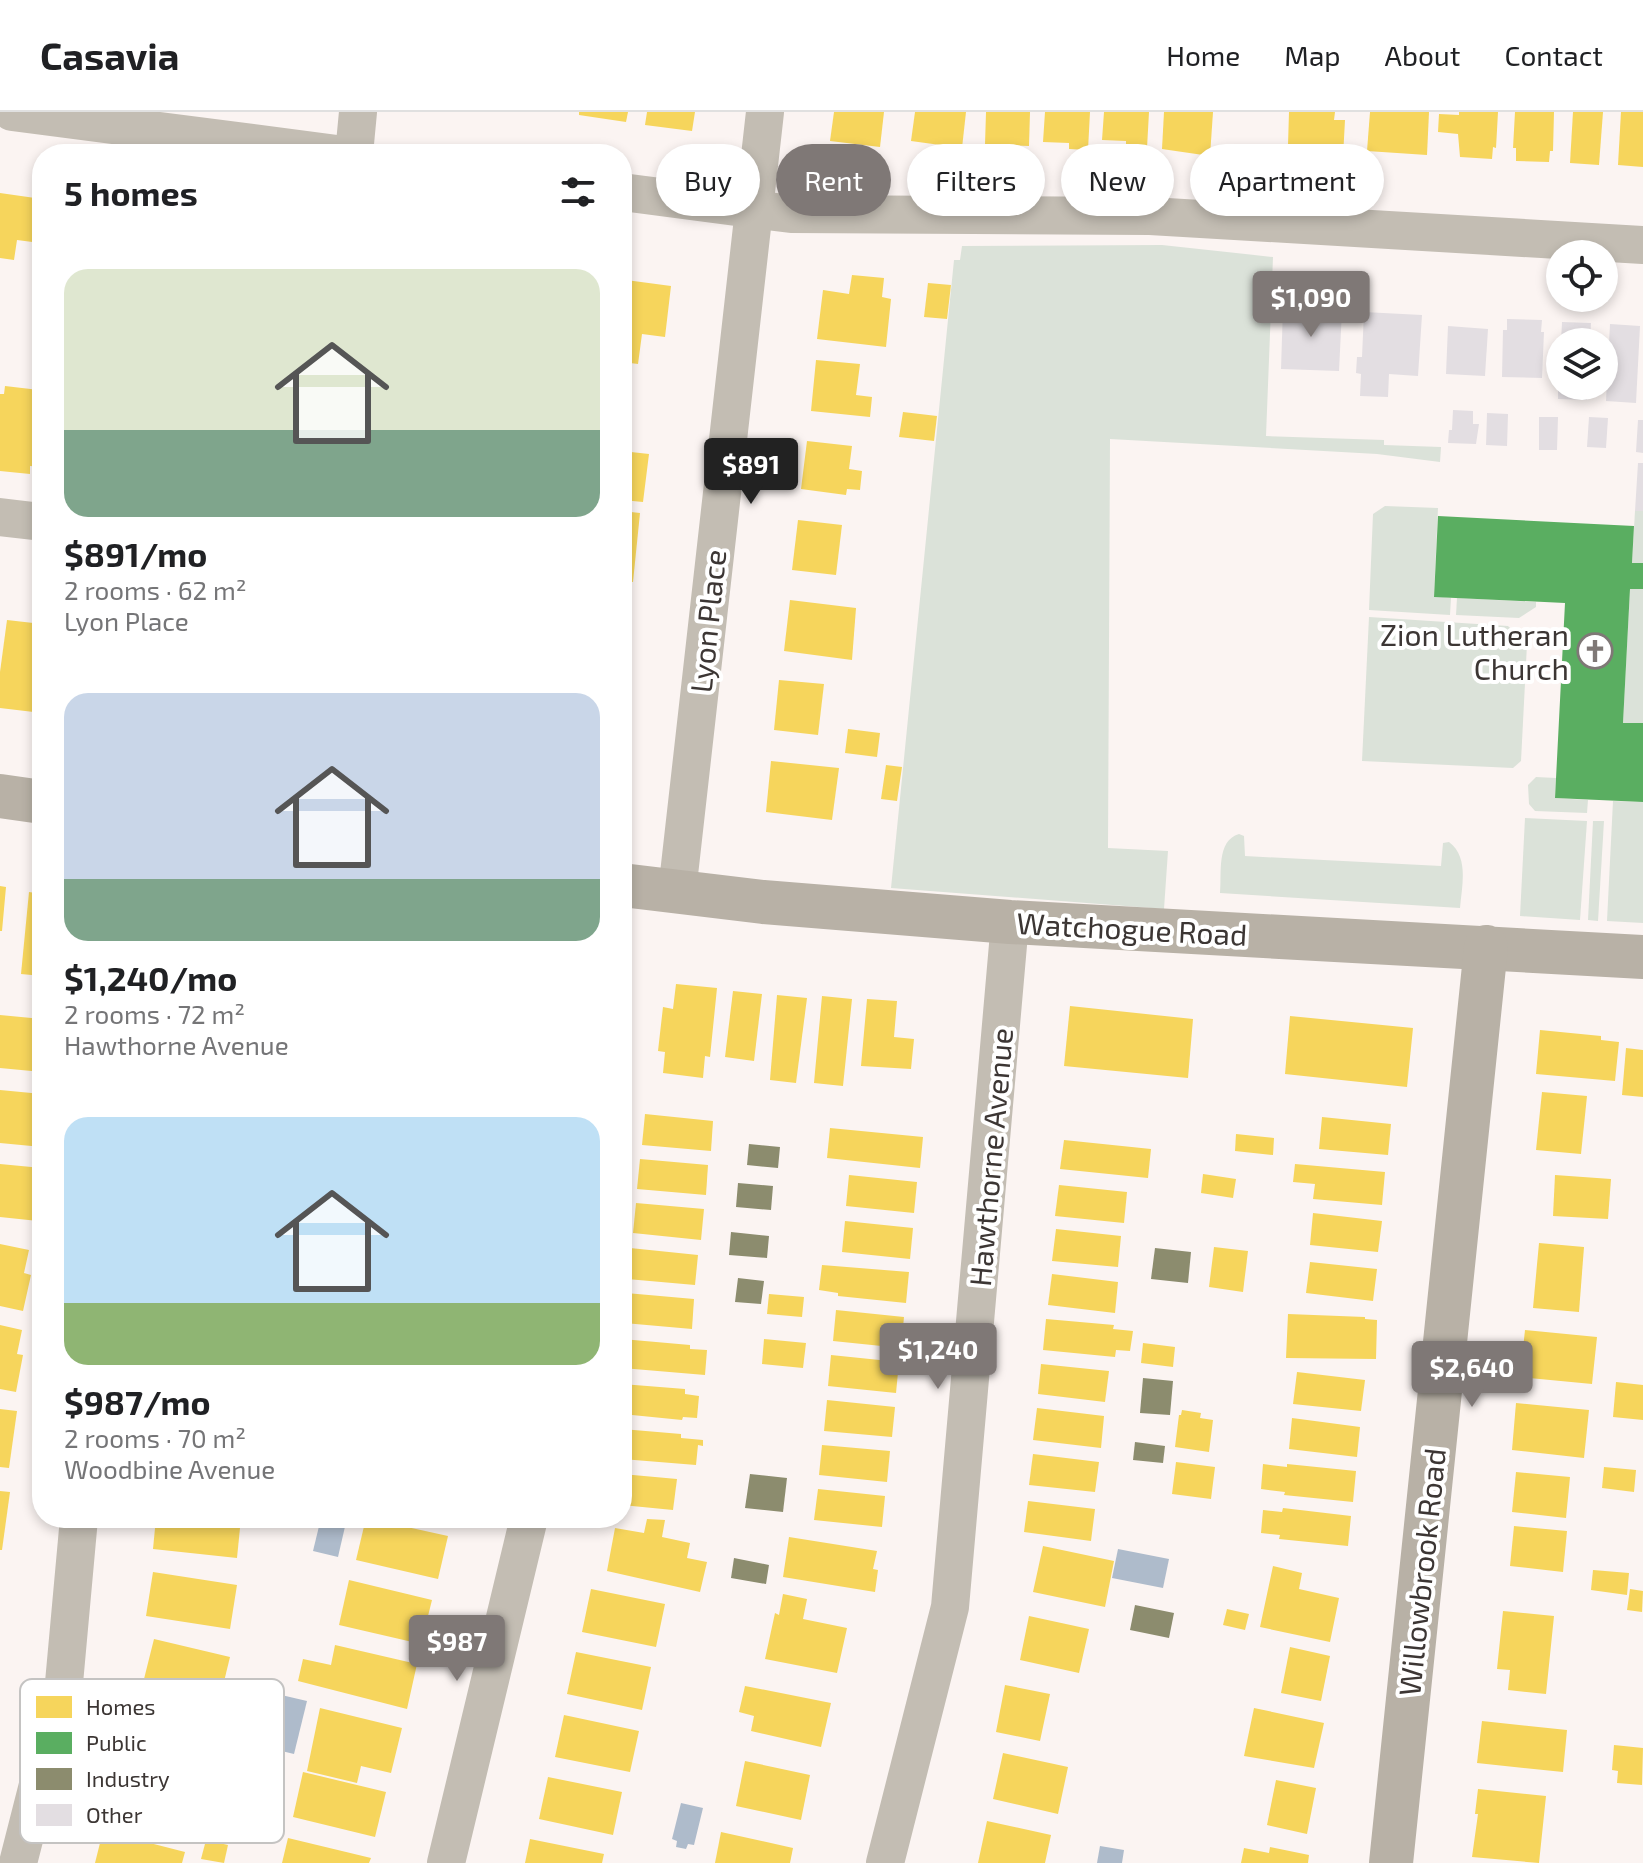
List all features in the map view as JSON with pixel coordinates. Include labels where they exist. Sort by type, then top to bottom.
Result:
[{"type":"street","points":[[12,112],[260,144]]},
{"type":"street","points":[[355,144],[358,112]]},
{"type":"street","name":"Lyon Place","points":[[760,156],[765,112]]},
{"type":"street","points":[[632,193],[656,196]]},
{"type":"street","points":[[760,210],[818,215],[1150,216],[1643,245]]},
{"type":"street","name":"Lyon Place","points":[[677,892],[753,216]]},
{"type":"street","points":[[0,517],[32,521]]},
{"type":"street","points":[[0,796],[32,801]]},
{"type":"street","name":"Watchogue Road","points":[[632,886],[763,902],[1010,922],[1643,957]]},
{"type":"street","name":"Hawthorne Avenue","points":[[885,1863],[950,1607],[1010,922]]},
{"type":"street","name":"Willowbrook Road","points":[[1391,1863],[1486,947]]},
{"type":"street","points":[[64,1679],[78,1528]]},
{"type":"street","points":[[446,1863],[527,1528]]},
{"type":"street","points":[[18,1863],[23,1843]]},
{"type":"shaded area","points":[[1162,245],[1273,257],[1266,436],[1384,440],[1384,445],[1441,447],[1440,462],[1377,454],[1110,439],[1108,848],[1168,851],[1164,909],[891,888],[954,260],[960,260],[962,246]]},
{"type":"shaded area","points":[[1385,506],[1438,508],[1434,596],[1451,598],[1450,615],[1369,610],[1373,514]]},
{"type":"shaded area","points":[[1635,511],[1643,511],[1643,563],[1632,563]]},
{"type":"shaded area","points":[[1643,582],[1643,723],[1623,723],[1630,589],[1642,589]]},
{"type":"shaded area","points":[[1457,598],[1536,602],[1536,607],[1519,618],[1456,615]]},
{"type":"shaded area","points":[[1369,617],[1508,626],[1527,644],[1521,761],[1513,768],[1362,761]]},
{"type":"shaded area","points":[[1536,777],[1556,778],[1555,798],[1588,800],[1587,813],[1535,811],[1529,804],[1528,785]]},
{"type":"shaded area","points":[[1613,801],[1643,802],[1643,923],[1607,921]]},
{"type":"shaded area","points":[[1525,818],[1587,821],[1580,920],[1520,916]]},
{"type":"shaded area","points":[[1593,821],[1604,821],[1598,921],[1588,920]]},
{"type":"shaded area","points":[[1239,834],[1244,836],[1245,856],[1441,866],[1443,843],[1449,842],[1462,863],[1460,908],[1220,893],[1223,850]]},
{"type":"water","points":[[319,1528],[345,1528],[338,1557],[313,1551]]},
{"type":"water","points":[[1118,1549],[1169,1559],[1163,1588],[1112,1578]]},
{"type":"water","points":[[284,1696],[307,1701],[294,1754],[284,1752]]},
{"type":"water","points":[[681,1803],[703,1808],[694,1845],[688,1844],[686,1849],[676,1847],[677,1841],[672,1839]]},
{"type":"water","points":[[1100,1846],[1124,1850],[1122,1863],[1097,1863]]},
{"type":"building: Homes","points":[[579,112],[628,112],[626,122],[579,115]]},
{"type":"building: Homes","points":[[647,112],[695,112],[692,131],[645,125]]},
{"type":"building: Homes","points":[[834,112],[884,112],[880,144],[830,141]]},
{"type":"building: Homes","points":[[915,112],[966,112],[962,144],[911,141]]},
{"type":"building: Homes","points":[[986,112],[1030,112],[1029,144],[985,144]]},
{"type":"building: Homes","points":[[1045,112],[1090,112],[1088,144],[1043,142]]},
{"type":"building: Homes","points":[[1104,112],[1149,112],[1147,144],[1102,140]]},
{"type":"building: Homes","points":[[1164,112],[1213,112],[1211,144],[1190,144],[1190,153],[1174,151],[1174,144],[1162,144]]},
{"type":"building: Homes","points":[[1289,112],[1335,112],[1334,120],[1345,120],[1344,144],[1288,144]]},
{"type":"building: Homes","points":[[1370,112],[1429,112],[1427,155],[1384,152],[1384,144],[1368,144]]},
{"type":"building: Homes","points":[[1459,112],[1498,112],[1496,148],[1493,147],[1492,159],[1460,157],[1458,134],[1438,132],[1439,114],[1459,115]]},
{"type":"building: Homes","points":[[1515,112],[1554,112],[1553,151],[1550,151],[1549,162],[1516,161],[1516,148],[1513,148]]},
{"type":"building: Homes","points":[[1573,112],[1603,112],[1599,165],[1570,163]]},
{"type":"building: Homes","points":[[1621,112],[1643,112],[1643,167],[1618,165]]},
{"type":"building: Homes","points":[[0,193],[32,198],[32,242],[17,240],[14,260],[0,258]]},
{"type":"building: Homes","points":[[852,275],[884,278],[882,297],[891,299],[886,347],[817,339],[823,290],[849,294]]},
{"type":"building: Homes","points":[[632,281],[671,286],[665,337],[642,334],[638,364],[632,363]]},
{"type":"building: Homes","points":[[928,283],[951,285],[947,319],[924,317]]},
{"type":"building: Homes","points":[[816,360],[860,364],[856,395],[872,397],[870,417],[811,411]]},
{"type":"building: Homes","points":[[5,386],[32,389],[30,474],[0,471],[0,394],[4,394]]},
{"type":"building: Homes","points":[[903,412],[937,416],[934,441],[899,437]]},
{"type":"building: Homes","points":[[807,441],[852,446],[849,469],[862,471],[860,490],[847,489],[846,495],[801,489]]},
{"type":"building: Homes","points":[[632,452],[649,454],[643,502],[632,501]]},
{"type":"building: Homes","points":[[632,512],[640,513],[632,582]]},
{"type":"building: Homes","points":[[798,520],[842,525],[836,575],[792,570]]},
{"type":"building: Homes","points":[[790,600],[856,608],[852,660],[784,651]]},
{"type":"building: Homes","points":[[7,620],[32,623],[32,712],[0,708],[0,672]]},
{"type":"building: Homes","points":[[779,680],[824,684],[818,735],[774,730]]},
{"type":"building: Homes","points":[[848,729],[880,733],[877,757],[845,753]]},
{"type":"building: Homes","points":[[771,761],[839,768],[832,820],[766,812]]},
{"type":"building: Homes","points":[[886,765],[902,767],[897,801],[881,799]]},
{"type":"building: Homes","points":[[0,886],[6,887],[2,931],[0,931]]},
{"type":"building: Homes","points":[[29,892],[32,892],[32,975],[21,974]]},
{"type":"building: Homes","points":[[676,984],[717,988],[710,1057],[705,1056],[703,1078],[663,1073],[665,1052],[658,1051],[663,1007],[673,1009]]},
{"type":"building: Homes","points":[[733,991],[762,994],[754,1061],[725,1057]]},
{"type":"building: Homes","points":[[777,995],[807,998],[796,1083],[770,1080]]},
{"type":"building: Homes","points":[[822,996],[852,999],[843,1086],[814,1083]]},
{"type":"building: Homes","points":[[867,999],[897,1001],[894,1037],[914,1039],[911,1069],[861,1066]]},
{"type":"building: Homes","points":[[1070,1006],[1193,1019],[1188,1078],[1064,1066]]},
{"type":"building: Homes","points":[[0,1015],[32,1018],[32,1071],[0,1068]]},
{"type":"building: Homes","points":[[1290,1016],[1413,1028],[1407,1087],[1285,1074]]},
{"type":"building: Homes","points":[[1540,1030],[1601,1036],[1601,1040],[1619,1042],[1615,1081],[1536,1074]]},
{"type":"building: Homes","points":[[1626,1048],[1643,1050],[1643,1097],[1622,1095]]},
{"type":"building: Homes","points":[[0,1090],[32,1093],[32,1146],[0,1143]]},
{"type":"building: Homes","points":[[1542,1092],[1587,1096],[1581,1154],[1536,1150]]},
{"type":"building: Homes","points":[[645,1114],[713,1121],[711,1151],[642,1145]]},
{"type":"building: Homes","points":[[1322,1117],[1391,1124],[1388,1155],[1319,1149]]},
{"type":"building: Homes","points":[[830,1128],[923,1137],[920,1168],[827,1158]]},
{"type":"building: Homes","points":[[1236,1134],[1274,1138],[1273,1155],[1235,1151]]},
{"type":"building: Homes","points":[[1064,1140],[1151,1149],[1148,1178],[1060,1169]]},
{"type":"building: Homes","points":[[640,1159],[708,1165],[706,1195],[637,1189]]},
{"type":"building: Homes","points":[[0,1164],[32,1167],[32,1220],[0,1217]]},
{"type":"building: Homes","points":[[1295,1164],[1385,1172],[1382,1205],[1313,1199],[1315,1184],[1293,1182]]},
{"type":"building: Homes","points":[[1203,1174],[1236,1179],[1233,1198],[1201,1193]]},
{"type":"building: Homes","points":[[849,1175],[917,1182],[914,1213],[846,1206]]},
{"type":"building: Homes","points":[[1555,1175],[1611,1179],[1608,1219],[1553,1216]]},
{"type":"building: Homes","points":[[1059,1185],[1127,1192],[1124,1223],[1055,1216]]},
{"type":"building: Homes","points":[[636,1203],[704,1209],[701,1240],[633,1233]]},
{"type":"building: Homes","points":[[1313,1213],[1382,1221],[1378,1252],[1310,1245]]},
{"type":"building: Homes","points":[[845,1221],[913,1228],[910,1259],[842,1252]]},
{"type":"building: Homes","points":[[1056,1229],[1121,1236],[1118,1267],[1052,1261]]},
{"type":"building: Homes","points":[[1539,1243],[1584,1247],[1579,1312],[1533,1308]]},
{"type":"building: Homes","points":[[0,1244],[29,1250],[24,1273],[31,1275],[23,1311],[0,1306]]},
{"type":"building: Homes","points":[[1214,1247],[1248,1251],[1243,1292],[1209,1287]]},
{"type":"building: Homes","points":[[632,1248],[698,1255],[695,1285],[632,1279]]},
{"type":"building: Homes","points":[[1310,1262],[1377,1269],[1373,1301],[1306,1293]]},
{"type":"building: Homes","points":[[822,1265],[909,1272],[906,1303],[838,1296],[838,1293],[819,1290]]},
{"type":"building: Homes","points":[[1052,1274],[1118,1282],[1115,1313],[1048,1305]]},
{"type":"building: Homes","points":[[632,1294],[694,1299],[692,1329],[632,1324]]},
{"type":"building: Homes","points":[[769,1294],[804,1297],[802,1317],[767,1314]]},
{"type":"building: Homes","points":[[836,1310],[904,1317],[901,1348],[833,1341]]},
{"type":"building: Homes","points":[[1288,1314],[1377,1320],[1376,1359],[1286,1358]]},
{"type":"building: Homes","points":[[1046,1319],[1114,1325],[1113,1329],[1133,1331],[1130,1351],[1116,1350],[1115,1357],[1043,1350]]},
{"type":"building: Homes","points":[[0,1325],[22,1330],[17,1354],[23,1355],[16,1392],[0,1389]]},
{"type":"building: Homes","points":[[1525,1330],[1597,1337],[1592,1384],[1520,1377]]},
{"type":"building: Homes","points":[[764,1339],[806,1343],[803,1368],[762,1364]]},
{"type":"building: Homes","points":[[632,1340],[690,1345],[690,1349],[707,1350],[705,1375],[632,1369]]},
{"type":"building: Homes","points":[[1143,1343],[1175,1347],[1173,1367],[1141,1363]]},
{"type":"building: Homes","points":[[831,1355],[899,1362],[896,1393],[828,1386]]},
{"type":"building: Homes","points":[[1041,1364],[1109,1371],[1105,1402],[1038,1394]]},
{"type":"building: Homes","points":[[1297,1372],[1365,1380],[1361,1411],[1293,1404]]},
{"type":"building: Homes","points":[[1616,1382],[1643,1385],[1643,1420],[1613,1417]]},
{"type":"building: Homes","points":[[632,1385],[685,1389],[685,1394],[699,1396],[697,1418],[683,1417],[682,1420],[632,1415]]},
{"type":"building: Homes","points":[[827,1400],[895,1407],[892,1437],[824,1431]]},
{"type":"building: Homes","points":[[1516,1403],[1589,1410],[1584,1458],[1512,1450]]},
{"type":"building: Homes","points":[[1037,1408],[1104,1416],[1101,1448],[1033,1440]]},
{"type":"building: Homes","points":[[0,1409],[17,1411],[9,1468],[0,1467]]},
{"type":"building: Homes","points":[[1182,1410],[1201,1413],[1200,1418],[1213,1420],[1209,1452],[1175,1447]]},
{"type":"building: Homes","points":[[1292,1418],[1360,1427],[1357,1457],[1289,1449]]},
{"type":"building: Homes","points":[[632,1430],[681,1434],[681,1438],[703,1440],[703,1446],[698,1445],[696,1465],[632,1460]]},
{"type":"building: Homes","points":[[822,1445],[890,1451],[887,1482],[819,1475]]},
{"type":"building: Homes","points":[[1033,1454],[1099,1462],[1095,1492],[1029,1485]]},
{"type":"building: Homes","points":[[1176,1462],[1215,1467],[1211,1499],[1172,1494]]},
{"type":"building: Homes","points":[[1263,1464],[1356,1471],[1353,1502],[1284,1495],[1285,1492],[1261,1489]]},
{"type":"building: Homes","points":[[1604,1467],[1636,1470],[1634,1492],[1602,1488]]},
{"type":"building: Homes","points":[[1516,1472],[1570,1477],[1566,1518],[1512,1512]]},
{"type":"building: Homes","points":[[632,1475],[677,1479],[673,1510],[632,1506]]},
{"type":"building: Homes","points":[[818,1489],[885,1496],[882,1527],[814,1520]]},
{"type":"building: Homes","points":[[0,1491],[10,1492],[2,1550],[0,1550]]},
{"type":"building: Homes","points":[[1028,1501],[1095,1509],[1091,1541],[1024,1532]]},
{"type":"building: Homes","points":[[1283,1508],[1351,1516],[1348,1546],[1279,1539],[1280,1535],[1261,1533],[1263,1510],[1282,1512]]},
{"type":"building: Homes","points":[[647,1519],[665,1520],[662,1537],[690,1543],[687,1558],[707,1562],[700,1592],[607,1571],[615,1528],[644,1533]]},
{"type":"building: Homes","points":[[1514,1526],[1567,1531],[1563,1572],[1510,1566]]},
{"type":"building: Homes","points":[[155,1528],[240,1528],[237,1558],[153,1549]]},
{"type":"building: Homes","points":[[364,1528],[412,1528],[448,1536],[438,1579],[356,1560]]},
{"type":"building: Homes","points":[[789,1537],[877,1551],[873,1569],[878,1570],[875,1592],[783,1577]]},
{"type":"building: Homes","points":[[1043,1546],[1114,1561],[1105,1607],[1033,1592]]},
{"type":"building: Homes","points":[[1273,1566],[1302,1573],[1299,1589],[1339,1598],[1330,1642],[1260,1627]]},
{"type":"building: Homes","points":[[1593,1570],[1629,1573],[1627,1595],[1591,1590]]},
{"type":"building: Homes","points":[[153,1572],[237,1585],[230,1629],[146,1616]]},
{"type":"building: Homes","points":[[349,1580],[432,1600],[421,1644],[339,1625]]},
{"type":"building: Homes","points":[[591,1589],[665,1604],[656,1647],[582,1632]]},
{"type":"building: Homes","points":[[1630,1589],[1643,1591],[1642,1612],[1627,1610]]},
{"type":"building: Homes","points":[[783,1594],[807,1599],[803,1619],[847,1628],[837,1673],[765,1659],[775,1613],[779,1615]]},
{"type":"building: Homes","points":[[1227,1609],[1249,1614],[1245,1630],[1223,1625]]},
{"type":"building: Homes","points":[[1503,1611],[1554,1616],[1546,1694],[1508,1690],[1510,1670],[1497,1669]]},
{"type":"building: Homes","points":[[1029,1616],[1089,1629],[1079,1673],[1020,1660]]},
{"type":"building: Homes","points":[[154,1639],[230,1657],[225,1679],[144,1679]]},
{"type":"building: Homes","points":[[335,1645],[417,1664],[407,1709],[298,1681],[303,1659],[331,1665]]},
{"type":"building: Homes","points":[[1290,1647],[1330,1656],[1321,1701],[1281,1693]]},
{"type":"building: Homes","points":[[576,1652],[651,1667],[642,1710],[567,1694]]},
{"type":"building: Homes","points":[[1005,1685],[1050,1694],[1040,1741],[996,1732]]},
{"type":"building: Homes","points":[[745,1686],[831,1703],[821,1747],[751,1731],[754,1716],[739,1712]]},
{"type":"building: Homes","points":[[320,1708],[402,1728],[391,1773],[361,1766],[357,1783],[307,1771]]},
{"type":"building: Homes","points":[[1254,1708],[1324,1723],[1314,1768],[1244,1756]]},
{"type":"building: Homes","points":[[564,1715],[639,1731],[630,1772],[555,1757]]},
{"type":"building: Homes","points":[[1482,1721],[1567,1730],[1563,1772],[1477,1763]]},
{"type":"building: Homes","points":[[1614,1745],[1643,1748],[1642,1785],[1617,1783],[1618,1771],[1612,1770]]},
{"type":"building: Homes","points":[[1003,1753],[1068,1767],[1058,1814],[993,1799]]},
{"type":"building: Homes","points":[[745,1761],[810,1775],[801,1820],[736,1806]]},
{"type":"building: Homes","points":[[303,1772],[386,1792],[375,1837],[293,1817]]},
{"type":"building: Homes","points":[[548,1777],[622,1792],[613,1835],[539,1819]]},
{"type":"building: Homes","points":[[1276,1780],[1316,1788],[1307,1834],[1267,1825]]},
{"type":"building: Homes","points":[[1478,1789],[1546,1796],[1539,1863],[1472,1857]]},
{"type":"building: Homes","points":[[987,1821],[1051,1835],[1045,1863],[978,1863]]},
{"type":"building: Homes","points":[[721,1832],[793,1848],[790,1863],[715,1863]]},
{"type":"building: Homes","points":[[288,1838],[371,1858],[369,1863],[282,1863]]},
{"type":"building: Homes","points":[[530,1839],[604,1854],[602,1863],[525,1863]]},
{"type":"building: Homes","points":[[100,1843],[150,1843],[185,1852],[182,1863],[95,1863]]},
{"type":"building: Homes","points":[[205,1843],[228,1845],[224,1863],[201,1859]]},
{"type":"building: Homes","points":[[1270,1847],[1309,1855],[1308,1863],[1241,1863],[1244,1848],[1269,1853]]},
{"type":"building: Public","name":"Zion Lutheran Church","points":[[1438,516],[1634,526],[1632,563],[1643,563],[1643,589],[1630,589],[1623,723],[1643,723],[1643,802],[1555,798],[1565,603],[1434,597]]},
{"type":"building: Industry","points":[[749,1144],[780,1147],[778,1168],[747,1165]]},
{"type":"building: Industry","points":[[738,1183],[773,1186],[771,1210],[736,1207]]},
{"type":"building: Industry","points":[[731,1232],[769,1236],[767,1258],[729,1255]]},
{"type":"building: Industry","points":[[1155,1248],[1191,1252],[1188,1283],[1151,1279]]},
{"type":"building: Industry","points":[[738,1278],[764,1281],[761,1304],[735,1302]]},
{"type":"building: Industry","points":[[1143,1378],[1173,1381],[1170,1415],[1140,1413]]},
{"type":"building: Industry","points":[[1135,1442],[1165,1446],[1163,1463],[1133,1460]]},
{"type":"building: Industry","points":[[750,1474],[787,1478],[783,1512],[745,1508]]},
{"type":"building: Industry","points":[[734,1558],[769,1565],[766,1584],[731,1578]]},
{"type":"building: Industry","points":[[1135,1605],[1174,1613],[1169,1638],[1130,1630]]},
{"type":"building: Other","points":[[1283,307],[1342,310],[1339,371],[1281,369]]},
{"type":"building: Other","points":[[1364,312],[1422,315],[1418,376],[1389,374],[1388,397],[1360,396],[1361,374],[1356,373],[1357,357],[1362,357]]},
{"type":"building: Other","points":[[1507,319],[1542,320],[1542,378],[1502,377],[1503,330],[1507,330]]},
{"type":"building: Other","points":[[1562,322],[1591,323],[1591,328],[1562,328]]},
{"type":"building: Other","points":[[1610,324],[1640,326],[1636,403],[1606,401],[1618,400],[1618,328],[1610,328]]},
{"type":"building: Other","points":[[1448,326],[1488,329],[1485,376],[1446,374]]},
{"type":"building: Other","points":[[1453,410],[1473,411],[1473,424],[1479,424],[1476,444],[1448,443]]},
{"type":"building: Other","points":[[1487,413],[1508,414],[1507,446],[1486,445]]},
{"type":"building: Other","points":[[1539,417],[1558,417],[1557,450],[1539,450]]},
{"type":"building: Other","points":[[1589,417],[1608,418],[1606,448],[1587,447]]},
{"type":"building: Other","points":[[1638,420],[1643,420],[1643,453],[1636,452]]},
{"type":"building: Other","points":[[1638,463],[1643,463],[1643,511],[1635,511]]},
{"type":"place","name":"Zion Lutheran Church","points":[[1595,651]]}]
